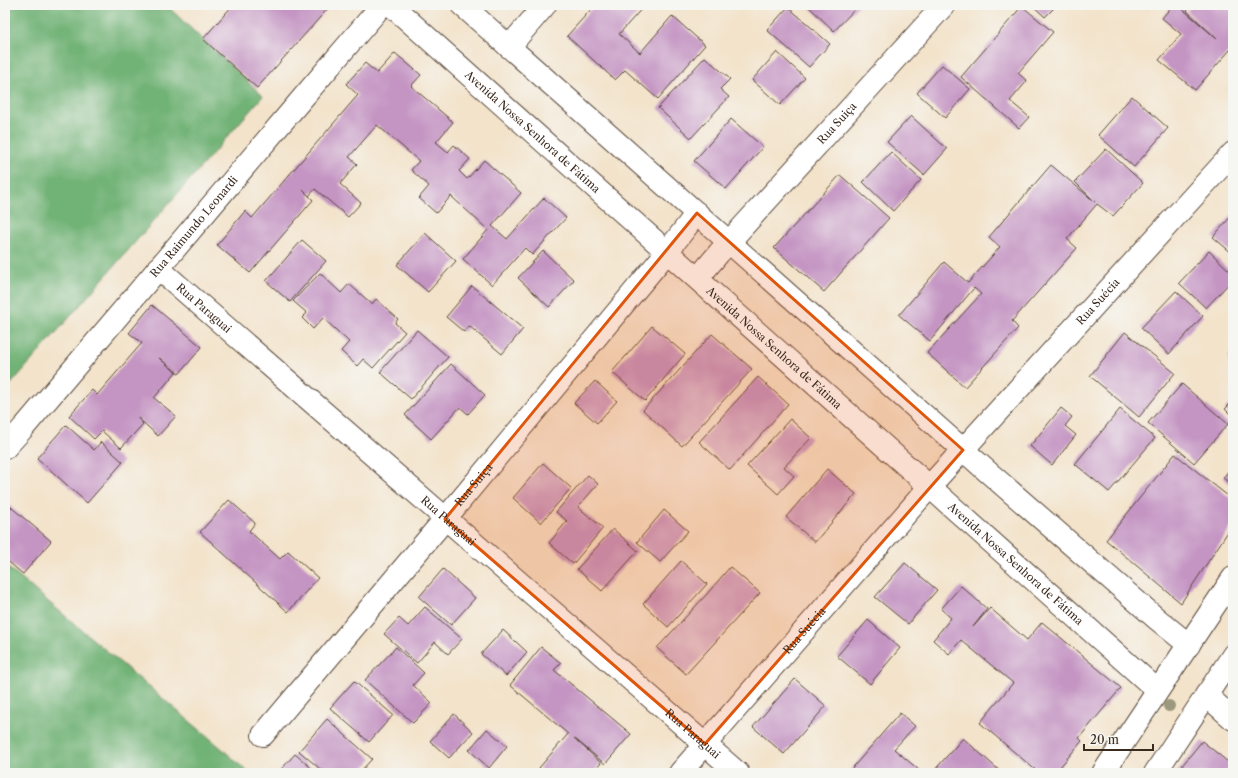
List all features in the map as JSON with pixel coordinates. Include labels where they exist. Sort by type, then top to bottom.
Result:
[{"type":"street","name":"Rua Raimundo Leonardi","points":[[5,448],[382,5]]},
{"type":"street","name":"Avenida Nossa Senhora de Fátima","points":[[391,5],[698,278],[929,488],[1157,690]]},
{"type":"street","points":[[462,5],[698,213],[963,450],[1151,614],[1189,645]]},
{"type":"street","points":[[509,47],[545,5]]},
{"type":"street","name":"Rua Suiça","points":[[698,278],[944,5]]},
{"type":"street","name":"Rua Suécia","points":[[680,773],[929,488],[1233,153]]},
{"type":"street","name":"Rua Suiça","points":[[263,735],[446,519],[698,213]]},
{"type":"street","name":"Rua Paraguai","points":[[158,268],[738,773]]},
{"type":"street","points":[[1103,773],[1233,578]]},
{"type":"street","points":[[1155,773],[1232,656]]},
{"type":"street","points":[[1206,695],[1233,719]]},
{"type":"highlighted area","points":[[697,213],[963,450],[705,744],[445,519]]},
{"type":"green space","points":[[5,5],[166,5],[263,96],[5,391]]},
{"type":"green space","points":[[5,565],[219,746],[249,773],[5,773]]},
{"type":"building","points":[[233,5],[331,5],[257,88],[203,39]]},
{"type":"building","points":[[595,5],[645,5],[619,34],[640,53],[672,16],[705,45],[658,99],[625,70],[615,80],[567,36]]},
{"type":"building","points":[[807,5],[859,5],[834,31]]},
{"type":"building","points":[[1032,5],[1057,5],[1045,17]]},
{"type":"building","points":[[1173,5],[1178,5],[1217,39],[1187,11],[1192,5],[1233,5],[1233,53],[1230,50],[1195,90],[1159,60],[1181,34],[1162,18]]},
{"type":"building","points":[[1022,6],[1053,32],[1018,73],[1027,81],[1010,101],[1029,117],[1019,128],[961,77]]},
{"type":"building","points":[[788,7],[830,44],[809,67],[767,30]]},
{"type":"building","points":[[777,52],[805,78],[780,105],[752,80]]},
{"type":"building","points":[[395,53],[421,75],[411,86],[453,122],[436,142],[448,152],[454,145],[470,159],[459,171],[467,179],[484,160],[521,193],[492,226],[507,239],[544,198],[566,218],[532,255],[525,248],[492,285],[463,259],[488,230],[451,196],[436,213],[419,198],[429,186],[411,170],[419,161],[377,125],[349,157],[357,164],[340,184],[361,203],[348,217],[315,189],[309,196],[313,200],[250,273],[217,245],[245,211],[252,218],[358,95],[346,84],[365,63],[377,73]]},
{"type":"building","points":[[705,57],[730,79],[720,89],[729,97],[691,138],[658,108]]},
{"type":"building","points":[[942,65],[970,89],[945,118],[917,93]]},
{"type":"building","points":[[1132,96],[1168,128],[1134,167],[1098,135]]},
{"type":"building","points":[[911,116],[947,149],[924,175],[887,142]]},
{"type":"building","points":[[731,119],[763,147],[726,189],[694,161]]},
{"type":"building","points":[[1106,149],[1143,183],[1113,216],[1097,204],[1067,239],[1077,248],[1012,321],[1018,328],[965,387],[927,353],[981,294],[974,288],[930,341],[899,315],[944,262],[968,283],[1000,247],[989,237],[1051,165],[1095,202],[1075,182]]},
{"type":"building","points":[[891,152],[921,180],[893,211],[863,182]]},
{"type":"building","points":[[840,175],[889,218],[824,292],[774,248]]},
{"type":"building","points":[[1233,214],[1233,254],[1213,237]]},
{"type":"building","points":[[425,233],[456,261],[428,292],[397,265]]},
{"type":"building","points":[[302,240],[326,261],[290,302],[266,281]]},
{"type":"building","points":[[543,251],[574,280],[549,307],[518,278]]},
{"type":"building","points":[[1209,251],[1233,274],[1233,279],[1206,308],[1179,283]]},
{"type":"building","points":[[320,273],[341,293],[349,284],[372,304],[376,299],[398,319],[395,323],[405,332],[373,368],[363,359],[357,366],[341,351],[349,342],[323,318],[313,329],[302,318],[307,313],[293,301]]},
{"type":"building","points":[[472,286],[523,329],[502,354],[469,326],[464,332],[446,317]]},
{"type":"building","points":[[1176,291],[1203,316],[1169,354],[1141,328]]},
{"type":"building","points":[[152,305],[202,347],[179,374],[159,358],[176,372],[154,398],[176,416],[158,436],[137,417],[143,424],[121,448],[102,431],[94,439],[69,416],[92,390],[97,395],[142,343],[129,333]]},
{"type":"building","points":[[652,326],[685,354],[645,401],[612,372]]},
{"type":"building","points":[[417,330],[448,357],[411,399],[380,372]]},
{"type":"building","points":[[1125,332],[1175,373],[1139,417],[1090,376]]},
{"type":"building","points":[[712,334],[752,369],[682,446],[643,410]]},
{"type":"building","points":[[1233,349],[1233,364],[1228,359]]},
{"type":"building","points":[[451,364],[485,395],[468,414],[460,407],[431,439],[405,415]]},
{"type":"building","points":[[758,377],[788,404],[730,470],[699,442]]},
{"type":"building","points":[[595,381],[617,401],[597,423],[574,403]]},
{"type":"building","points":[[1182,384],[1228,424],[1194,463],[1148,423]]},
{"type":"building","points":[[1233,401],[1233,417],[1225,409]]},
{"type":"building","points":[[1061,408],[1072,417],[1065,426],[1076,435],[1052,465],[1030,446]]},
{"type":"building","points":[[1120,409],[1155,438],[1109,492],[1075,464]]},
{"type":"building","points":[[790,419],[811,438],[784,467],[794,476],[778,494],[747,466]]},
{"type":"building","points":[[66,425],[94,450],[101,442],[123,462],[87,503],[37,458]]},
{"type":"building","points":[[1175,454],[1233,500],[1233,524],[1181,603],[1106,540]]},
{"type":"building","points":[[543,463],[571,488],[541,523],[513,498]]},
{"type":"building","points":[[1233,465],[1233,486],[1223,478]]},
{"type":"building","points":[[827,469],[856,494],[815,542],[786,517]]},
{"type":"building","points":[[588,475],[598,484],[578,507],[603,528],[573,564],[549,543],[567,521],[556,512]]},
{"type":"building","points":[[229,500],[255,523],[249,531],[280,559],[288,551],[318,578],[288,612],[200,532]]},
{"type":"building","points":[[5,502],[51,541],[23,574],[5,559]]},
{"type":"building","points":[[664,510],[688,531],[660,562],[637,542]]},
{"type":"building","points":[[613,529],[638,551],[602,591],[577,569]]},
{"type":"building","points":[[681,561],[707,584],[668,627],[643,604]]},
{"type":"building","points":[[905,563],[937,590],[908,624],[875,597]]},
{"type":"building","points":[[730,567],[760,593],[686,674],[657,648]]},
{"type":"building","points":[[443,569],[475,598],[451,625],[419,597]]},
{"type":"building","points":[[961,586],[987,609],[973,627],[990,608],[1027,640],[1042,622],[1121,688],[1079,738],[1082,741],[1055,773],[1039,773],[980,723],[1013,683],[961,640],[949,654],[933,640],[951,618],[941,609]]},
{"type":"building","points":[[425,607],[462,639],[448,654],[435,642],[417,663],[384,634],[399,618],[408,626]]},
{"type":"building","points":[[868,620],[900,648],[870,684],[837,656]]},
{"type":"building","points":[[503,630],[527,652],[506,676],[481,654]]},
{"type":"building","points":[[396,647],[424,673],[413,685],[432,703],[413,723],[365,680]]},
{"type":"building","points":[[541,647],[561,663],[554,670],[631,734],[605,764],[574,738],[601,763],[593,773],[545,773],[539,768],[568,734],[510,685]]},
{"type":"building","points":[[795,679],[826,706],[784,754],[753,727]]},
{"type":"building","points":[[354,681],[393,715],[369,742],[330,708]]},
{"type":"building","points":[[900,713],[915,726],[894,749],[919,770],[916,773],[848,773]]},
{"type":"building","points":[[454,714],[473,732],[449,758],[430,741]]},
{"type":"building","points":[[327,719],[372,759],[359,773],[325,773],[299,751]]},
{"type":"building","points":[[487,729],[507,746],[489,768],[469,750]]},
{"type":"building","points":[[963,738],[1002,773],[932,773]]},
{"type":"building","points":[[1202,741],[1233,766],[1233,773],[1176,773]]},
{"type":"building","points":[[295,754],[317,773],[278,773]]}]
